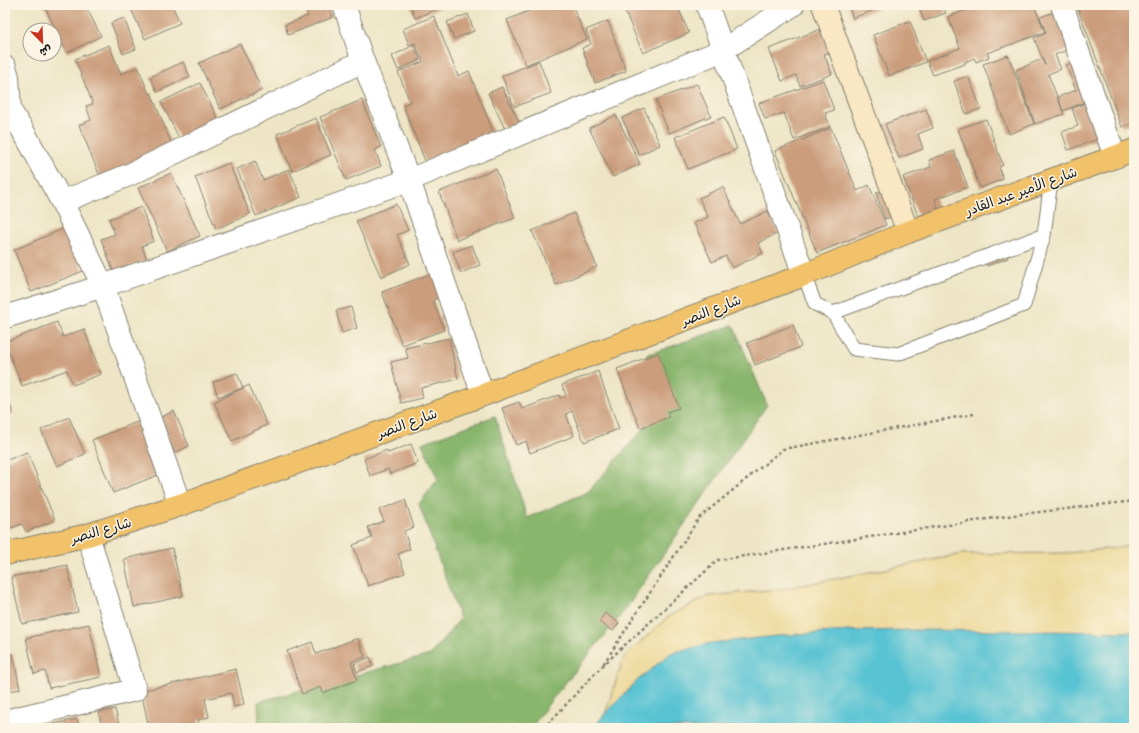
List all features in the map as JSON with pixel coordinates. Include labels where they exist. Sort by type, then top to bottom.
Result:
[{"type":"main road","points":[[822,5],[908,232]]},
{"type":"main road","name":"شارع الأمير عبد القادر","points":[[804,275],[908,232],[1124,154]]},
{"type":"main road","name":"شارع النصر","points":[[5,554],[88,535],[180,505],[483,395],[804,275]]},
{"type":"street","points":[[344,5],[363,61],[409,180],[483,395]]},
{"type":"street","points":[[707,5],[804,275]]},
{"type":"street","points":[[5,317],[103,286],[409,180],[723,50],[793,5]]},
{"type":"street","points":[[1062,5],[1124,154]]},
{"type":"street","points":[[62,202],[130,174],[363,61]]},
{"type":"street","points":[[5,67],[8,77],[10,110],[62,202],[103,286],[180,505]]},
{"type":"street","points":[[5,721],[135,690],[88,535]]},
{"type":"lane","points":[[804,275],[815,304],[833,313],[854,349],[898,354],[1024,305],[1044,234],[1051,180]]},
{"type":"lane","points":[[833,313],[1044,234]]},
{"type":"path","points":[[602,666],[699,518],[783,449],[974,414]]},
{"type":"path","points":[[544,728],[602,666],[718,560],[1014,515],[1134,500]]},
{"type":"green space","points":[[733,325],[767,405],[625,610],[549,703],[531,728],[259,728],[258,702],[430,655],[460,619],[419,504],[438,479],[422,443],[495,416],[527,518],[588,492],[665,404],[646,355]]},
{"type":"sand","points":[[1134,546],[1134,632],[851,631],[786,635],[605,714],[624,657],[669,616],[709,596],[788,588],[962,554],[1067,553]]},
{"type":"water","points":[[915,630],[1134,632],[1134,728],[593,728],[639,679],[671,653],[711,643],[786,635],[851,631]]},
{"type":"building","points":[[44,5],[85,5],[101,36],[67,53],[62,43],[62,22],[52,22]]},
{"type":"building","points":[[129,5],[172,5],[180,23],[145,39]]},
{"type":"building","points":[[316,5],[328,5],[333,17],[288,35],[285,25],[308,16],[305,9]]},
{"type":"building","points":[[410,5],[445,5],[445,6],[415,18]]},
{"type":"building","points":[[543,5],[572,5],[587,39],[526,65],[507,20]]},
{"type":"building","points":[[622,5],[677,5],[689,33],[643,53]]},
{"type":"building","points":[[848,5],[888,5],[853,18]]},
{"type":"building","points":[[927,5],[943,5],[946,13],[924,21],[919,8]]},
{"type":"building","points":[[979,5],[1034,5],[1045,32],[987,53],[989,57],[976,62],[974,58],[965,62],[965,64],[933,75],[927,61],[960,48],[948,17]]},
{"type":"building","points":[[1134,5],[1134,123],[1122,127],[1077,6]]},
{"type":"building","points":[[1057,11],[1071,48],[1055,55],[1061,69],[1048,74],[1064,114],[1035,124],[1016,70],[1042,59],[1045,65],[1034,38],[1046,33],[1040,17]]},
{"type":"building","points":[[468,14],[474,31],[454,39],[447,22]]},
{"type":"building","points":[[434,16],[458,76],[469,71],[494,134],[425,161],[403,105],[410,102],[398,72],[423,62],[415,43],[409,45],[403,29]]},
{"type":"building","points":[[124,18],[136,49],[123,54],[111,23]]},
{"type":"building","points":[[608,21],[626,71],[595,83],[582,48],[591,44],[586,30]]},
{"type":"building","points":[[910,21],[926,62],[889,76],[873,35]]},
{"type":"building","points":[[826,27],[835,51],[824,54],[832,74],[800,86],[796,75],[782,81],[769,49]]},
{"type":"building","points":[[240,44],[262,90],[220,109],[199,63]]},
{"type":"building","points":[[109,45],[121,74],[138,67],[149,94],[151,93],[174,150],[101,179],[79,125],[91,120],[86,106],[93,104],[75,59]]},
{"type":"building","points":[[414,45],[420,60],[398,70],[392,56]]},
{"type":"building","points":[[1008,55],[1034,124],[1009,134],[983,64]]},
{"type":"building","points":[[539,61],[551,93],[514,107],[502,76]]},
{"type":"building","points":[[183,62],[190,77],[157,92],[150,77]]},
{"type":"building","points":[[1075,62],[1090,100],[1063,111],[1058,97],[1076,90],[1066,65]]},
{"type":"building","points":[[968,76],[981,109],[966,114],[954,81]]},
{"type":"building","points":[[823,80],[834,110],[825,113],[830,127],[794,140],[784,113],[765,119],[759,103]]},
{"type":"building","points":[[200,83],[220,123],[181,142],[161,102]]},
{"type":"building","points":[[697,84],[711,116],[669,133],[656,100]]},
{"type":"building","points":[[502,87],[519,122],[505,129],[488,93]]},
{"type":"building","points":[[362,100],[381,147],[375,150],[381,166],[346,180],[320,117]]},
{"type":"building","points":[[1090,101],[1103,137],[1068,150],[1062,132],[1078,126],[1072,108]]},
{"type":"building","points":[[644,108],[660,145],[639,155],[622,118]]},
{"type":"building","points":[[926,109],[933,128],[918,134],[923,149],[899,158],[885,124]]},
{"type":"building","points":[[616,115],[640,164],[613,177],[589,128]]},
{"type":"building","points":[[724,117],[737,149],[688,169],[675,137]]},
{"type":"building","points":[[316,118],[331,155],[292,171],[277,134]]},
{"type":"building","points":[[986,119],[1003,165],[999,167],[1003,179],[980,188],[958,129]]},
{"type":"building","points":[[831,128],[857,191],[869,185],[886,225],[817,253],[775,151]]},
{"type":"building","points":[[954,151],[968,187],[935,199],[938,209],[918,216],[903,177],[931,167],[929,160]]},
{"type":"building","points":[[255,161],[263,180],[289,169],[301,197],[256,216],[237,169]]},
{"type":"building","points":[[229,163],[250,214],[216,229],[195,177]]},
{"type":"building","points":[[496,169],[515,218],[457,240],[439,192]]},
{"type":"building","points":[[171,173],[200,236],[167,251],[138,188]]},
{"type":"building","points":[[723,187],[740,224],[768,211],[778,233],[758,243],[763,253],[732,268],[726,256],[712,262],[694,223],[708,217],[699,198]]},
{"type":"building","points":[[886,190],[895,216],[885,219],[876,193]]},
{"type":"building","points":[[396,204],[408,230],[397,235],[410,264],[381,277],[356,221]]},
{"type":"building","points":[[141,207],[154,241],[142,246],[147,260],[114,273],[101,239],[115,234],[109,219]]},
{"type":"building","points":[[574,213],[597,267],[556,285],[532,231]]},
{"type":"building","points":[[65,228],[83,271],[31,292],[14,250]]},
{"type":"building","points":[[472,245],[480,265],[461,273],[453,252]]},
{"type":"building","points":[[1003,245],[1008,258],[987,266],[982,254]]},
{"type":"building","points":[[438,271],[447,295],[433,300],[444,330],[402,345],[382,292]]},
{"type":"building","points":[[351,307],[357,328],[342,333],[336,311]]},
{"type":"building","points":[[57,322],[63,337],[84,329],[101,374],[73,385],[67,370],[22,386],[5,342]]},
{"type":"building","points":[[793,325],[801,347],[755,365],[747,343]]},
{"type":"building","points":[[449,338],[458,379],[421,388],[423,398],[401,403],[391,362],[408,358],[405,348]]},
{"type":"building","points":[[658,353],[679,408],[667,412],[669,417],[640,428],[617,369]]},
{"type":"building","points":[[598,371],[619,429],[584,442],[572,411],[566,414],[574,436],[530,453],[526,441],[516,445],[502,408],[519,402],[522,409],[559,395],[560,398],[566,396],[562,385]]},
{"type":"building","points":[[237,373],[243,388],[218,397],[213,382]]},
{"type":"building","points":[[249,385],[267,425],[232,441],[214,402]]},
{"type":"building","points":[[5,393],[13,413],[5,416]]},
{"type":"building","points":[[174,411],[189,446],[175,453],[159,418]]},
{"type":"building","points":[[69,417],[85,454],[57,466],[41,430]]},
{"type":"building","points":[[142,420],[163,473],[113,493],[92,440]]},
{"type":"building","points":[[411,444],[418,463],[390,474],[388,469],[370,476],[364,459],[387,450],[388,453]]},
{"type":"building","points":[[27,452],[55,520],[26,532],[22,524],[8,529],[5,521],[5,461]]},
{"type":"building","points":[[405,500],[414,527],[404,531],[410,549],[398,554],[405,573],[368,586],[353,545],[372,538],[368,527],[384,521],[379,510]]},
{"type":"building","points":[[172,548],[183,596],[134,607],[124,559]]},
{"type":"building","points":[[67,565],[78,612],[22,624],[11,577]]},
{"type":"building","points":[[605,613],[619,623],[613,631],[599,622]]},
{"type":"building","points":[[89,624],[101,677],[49,688],[45,671],[34,674],[26,638]]},
{"type":"building","points":[[358,638],[365,657],[351,662],[357,680],[323,693],[321,687],[302,694],[287,651],[312,642],[316,654]]},
{"type":"building","points":[[13,654],[20,689],[5,692],[5,656]]},
{"type":"building","points":[[370,657],[373,666],[357,672],[354,664]]},
{"type":"building","points":[[236,669],[244,704],[234,707],[231,693],[205,699],[209,717],[198,720],[200,728],[149,728],[141,691]]},
{"type":"building","points":[[115,709],[120,728],[102,728],[99,712]]},
{"type":"building","points":[[77,719],[79,728],[39,728],[39,727]]}]
